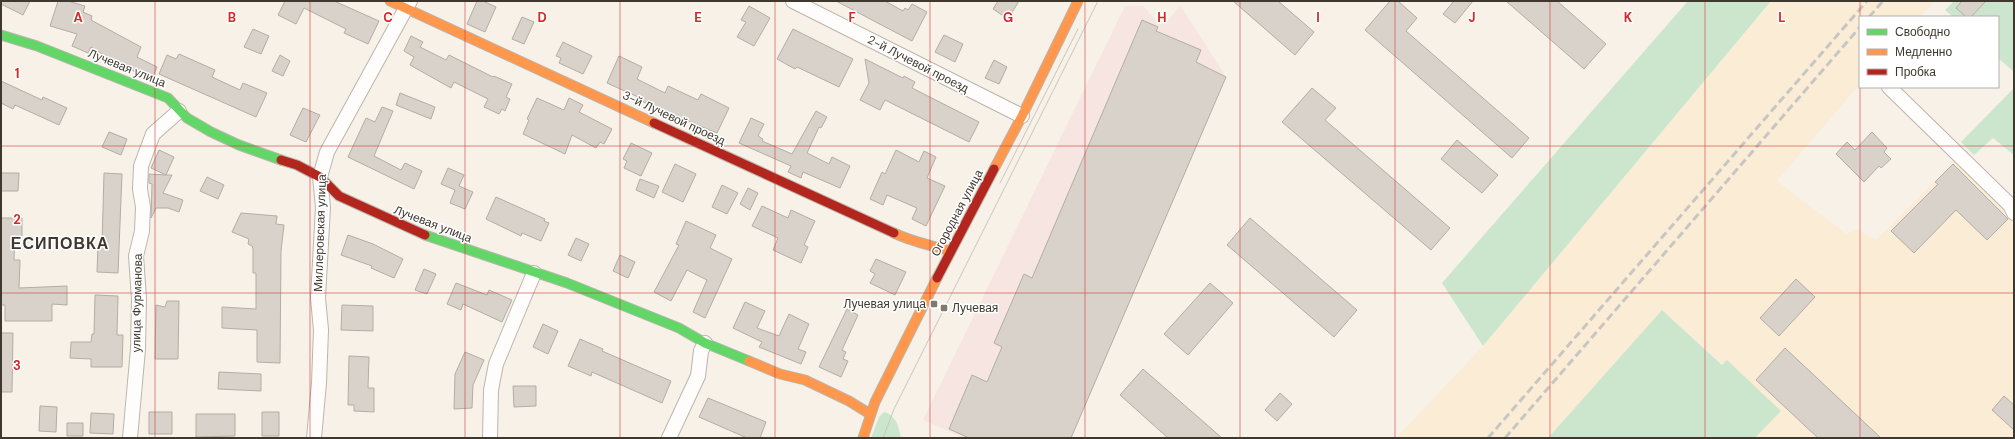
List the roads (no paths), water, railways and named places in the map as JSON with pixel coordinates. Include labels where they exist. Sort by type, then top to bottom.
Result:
[{"type":"street","name":"3-й Лучевой проезд","points":[[390,1],[408,4],[906,239],[930,244],[950,251]]},
{"type":"street","name":"2-й Лучевой проезд","points":[[793,1],[1022,116]]},
{"type":"street","name":"Огородная улица","points":[[863,438],[870,414],[950,251],[1022,116],[1078,1]]},
{"type":"street","name":"Миллеровская улица","points":[[314,438],[319,383],[321,330],[318,298],[323,207],[320,177],[327,152],[408,4]]},
{"type":"street","name":"Лучевая улица","points":[[1,36],[37,46],[87,64],[168,98],[179,111],[211,132],[239,145],[297,165],[320,177],[339,196],[419,233],[567,283],[679,328],[705,343],[780,374],[804,380],[849,401],[870,414]]},
{"type":"street","points":[[1890,88],[2010,205],[2014,213]]},
{"type":"street","name":"улица Фурманова","points":[[130,438],[138,350],[139,299],[136,256],[142,231],[144,207],[140,188],[141,166],[153,134],[179,111]]},
{"type":"street","points":[[490,438],[491,390],[496,364],[534,273]]},
{"type":"street","points":[[669,438],[698,376],[701,351],[705,343]]},
{"type":"tram line","points":[[883,438],[894,409],[1098,1]]},
{"type":"tram line","points":[[1000,183],[1078,29]]},
{"type":"railway","points":[[1488,438],[1867,1]]},
{"type":"railway","points":[[1870,16],[1883,1]]},
{"type":"railway","points":[[1505,438],[1859,28]]},
{"type":"place","name":"Лучевая улица","points":[[934,304]]},
{"type":"place","name":"Лучевая","points":[[944,308]]},
{"type":"district","name":"ЕСИПОВКА","points":[[60,243]]}]
